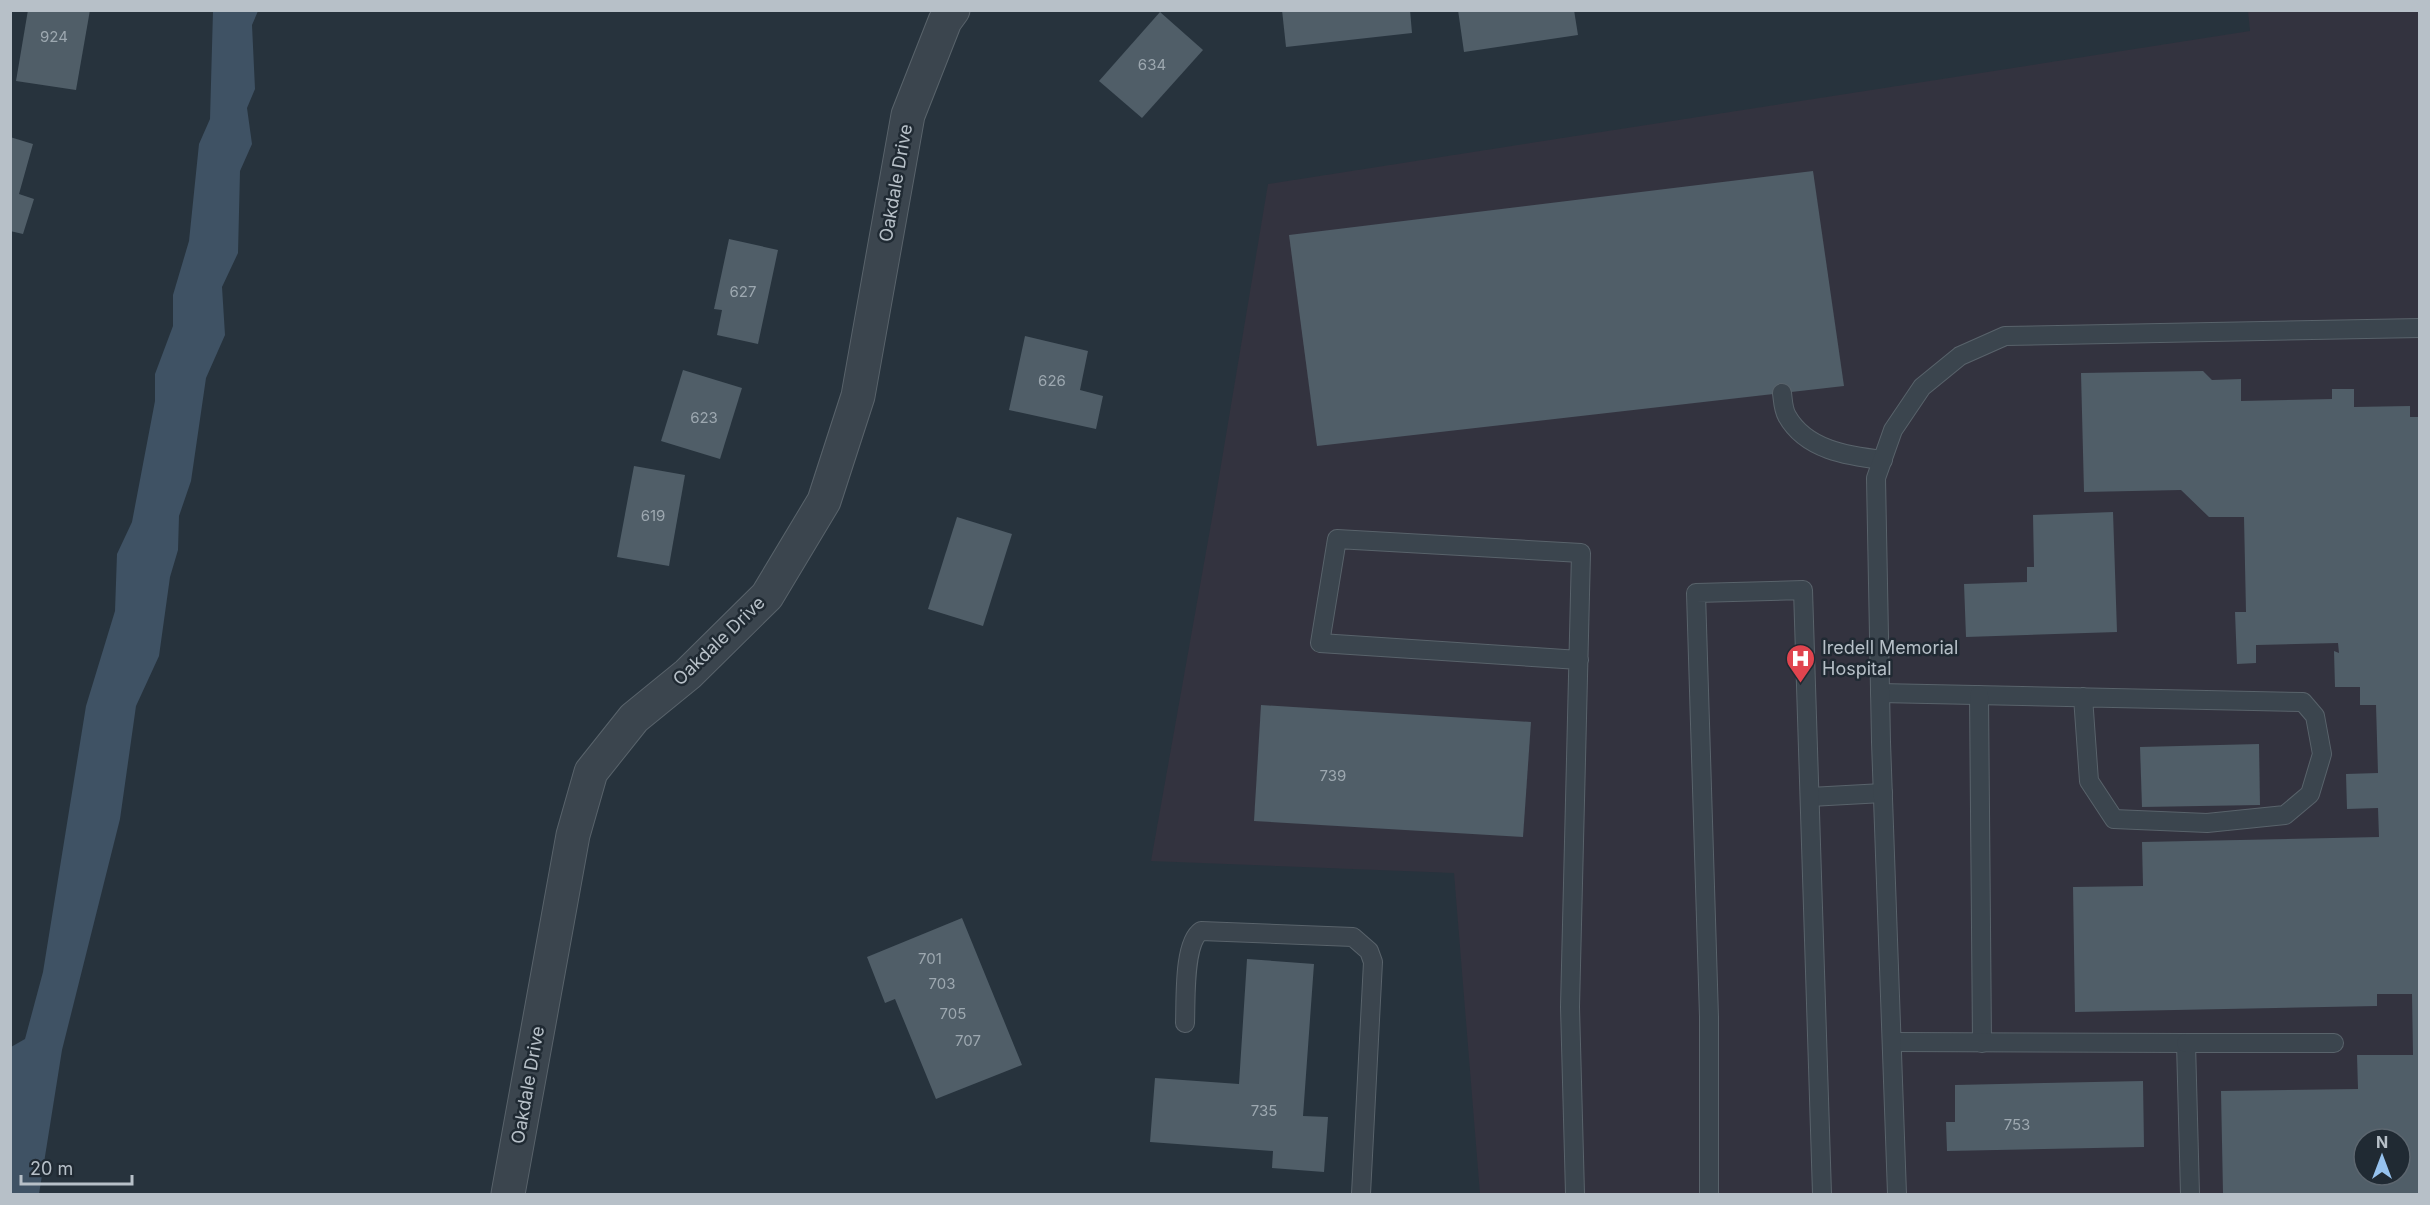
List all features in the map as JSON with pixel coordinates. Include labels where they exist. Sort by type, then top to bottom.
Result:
[{"type":"street","name":"Oakdale Drive","points":[[508,1194],[573,835],[591,772],[634,717],[688,674],[767,596],[824,501],[858,396],[908,115],[945,21],[953,10]]},
{"type":"lane","points":[[1897,1194],[1880,693],[1876,478],[1893,430],[1922,387],[1960,356],[2005,336],[2420,328]]},
{"type":"lane","points":[[1782,393],[1786,414],[1799,433],[1820,447],[1852,456],[1883,460]]},
{"type":"lane","points":[[1575,1194],[1570,1007],[1579,660],[1581,553],[1337,539],[1320,643],[1579,660]]},
{"type":"lane","points":[[1709,1194],[1709,1017],[1696,593],[1803,590],[1822,1194]]},
{"type":"lane","points":[[1880,693],[2083,696],[2303,702],[2315,716],[2322,754],[2310,794],[2285,814],[2207,823],[2114,819],[2089,781],[2083,696]]},
{"type":"lane","points":[[1979,695],[1983,1043]]},
{"type":"lane","points":[[1810,797],[1883,793]]},
{"type":"lane","points":[[1185,1023],[1189,949],[1194,935],[1201,931],[1353,937],[1364,945],[1373,962],[1361,1194]]},
{"type":"lane","points":[[1892,1042],[2334,1043]]},
{"type":"lane","points":[[2186,1043],[2190,1194]]},
{"type":"shaded area","points":[[213,11],[258,11],[252,25],[255,89],[247,108],[252,144],[240,171],[238,253],[222,287],[225,335],[206,378],[191,481],[179,516],[178,550],[170,577],[159,656],[136,706],[120,819],[62,1050],[39,1194],[11,1194],[11,1047],[25,1039],[43,972],[86,706],[115,611],[117,554],[132,522],[155,401],[155,374],[173,326],[173,295],[189,241],[199,144],[210,119]]},
{"type":"shaded area","name":"Iredell Memorial Hospital","points":[[2248,11],[2419,11],[2419,1194],[1480,1194],[1454,873],[1151,861],[1268,184],[2250,31]]},
{"type":"building","points":[[28,10],[90,10],[76,90],[16,81]]},
{"type":"building","points":[[1282,10],[1410,10],[1412,33],[1286,47]]},
{"type":"building","points":[[1458,10],[1574,10],[1578,35],[1464,52]]},
{"type":"building","points":[[1160,12],[1203,50],[1142,118],[1099,81]]},
{"type":"building","points":[[10,137],[33,144],[19,194],[34,199],[23,234],[10,231]]},
{"type":"building","points":[[1813,171],[1844,386],[1317,446],[1289,235]]},
{"type":"building","points":[[729,239],[778,250],[758,344],[717,335],[722,310],[714,309]]},
{"type":"building","points":[[1025,336],[1088,351],[1080,390],[1103,396],[1096,429],[1009,410]]},
{"type":"building","points":[[683,370],[742,388],[720,459],[661,441]]},
{"type":"building","points":[[2203,371],[2212,380],[2241,379],[2241,401],[2332,399],[2332,389],[2354,389],[2354,407],[2410,406],[2410,417],[2420,417],[2420,1194],[2223,1194],[2221,1091],[2358,1089],[2357,1055],[2413,1055],[2412,994],[2377,994],[2377,1006],[2075,1012],[2073,887],[2143,886],[2142,842],[2379,837],[2378,808],[2347,809],[2346,774],[2378,773],[2376,705],[2360,705],[2360,687],[2335,687],[2334,651],[2339,653],[2338,643],[2256,645],[2256,663],[2237,664],[2235,612],[2246,612],[2244,517],[2209,517],[2181,490],[2084,492],[2081,373]]},
{"type":"building","points":[[634,466],[685,475],[669,566],[617,557]]},
{"type":"building","points":[[2113,512],[2117,632],[1966,637],[1964,584],[2027,582],[2027,567],[2034,567],[2033,515]]},
{"type":"building","points":[[957,517],[1012,534],[983,626],[928,609]]},
{"type":"building","points":[[1261,705],[1531,722],[1523,837],[1254,821]]},
{"type":"building","points":[[2259,744],[2260,805],[2142,807],[2140,747]]},
{"type":"building","points":[[962,918],[1022,1065],[936,1099],[895,999],[885,1003],[867,957]]},
{"type":"building","points":[[1247,959],[1314,964],[1303,1116],[1328,1117],[1324,1172],[1272,1168],[1273,1151],[1150,1142],[1155,1078],[1239,1084]]},
{"type":"building","points":[[2143,1081],[2144,1147],[1947,1151],[1946,1122],[1955,1122],[1955,1085]]},
{"type":"place","name":"Iredell Memorial Hospital","points":[[1801,684]]}]
